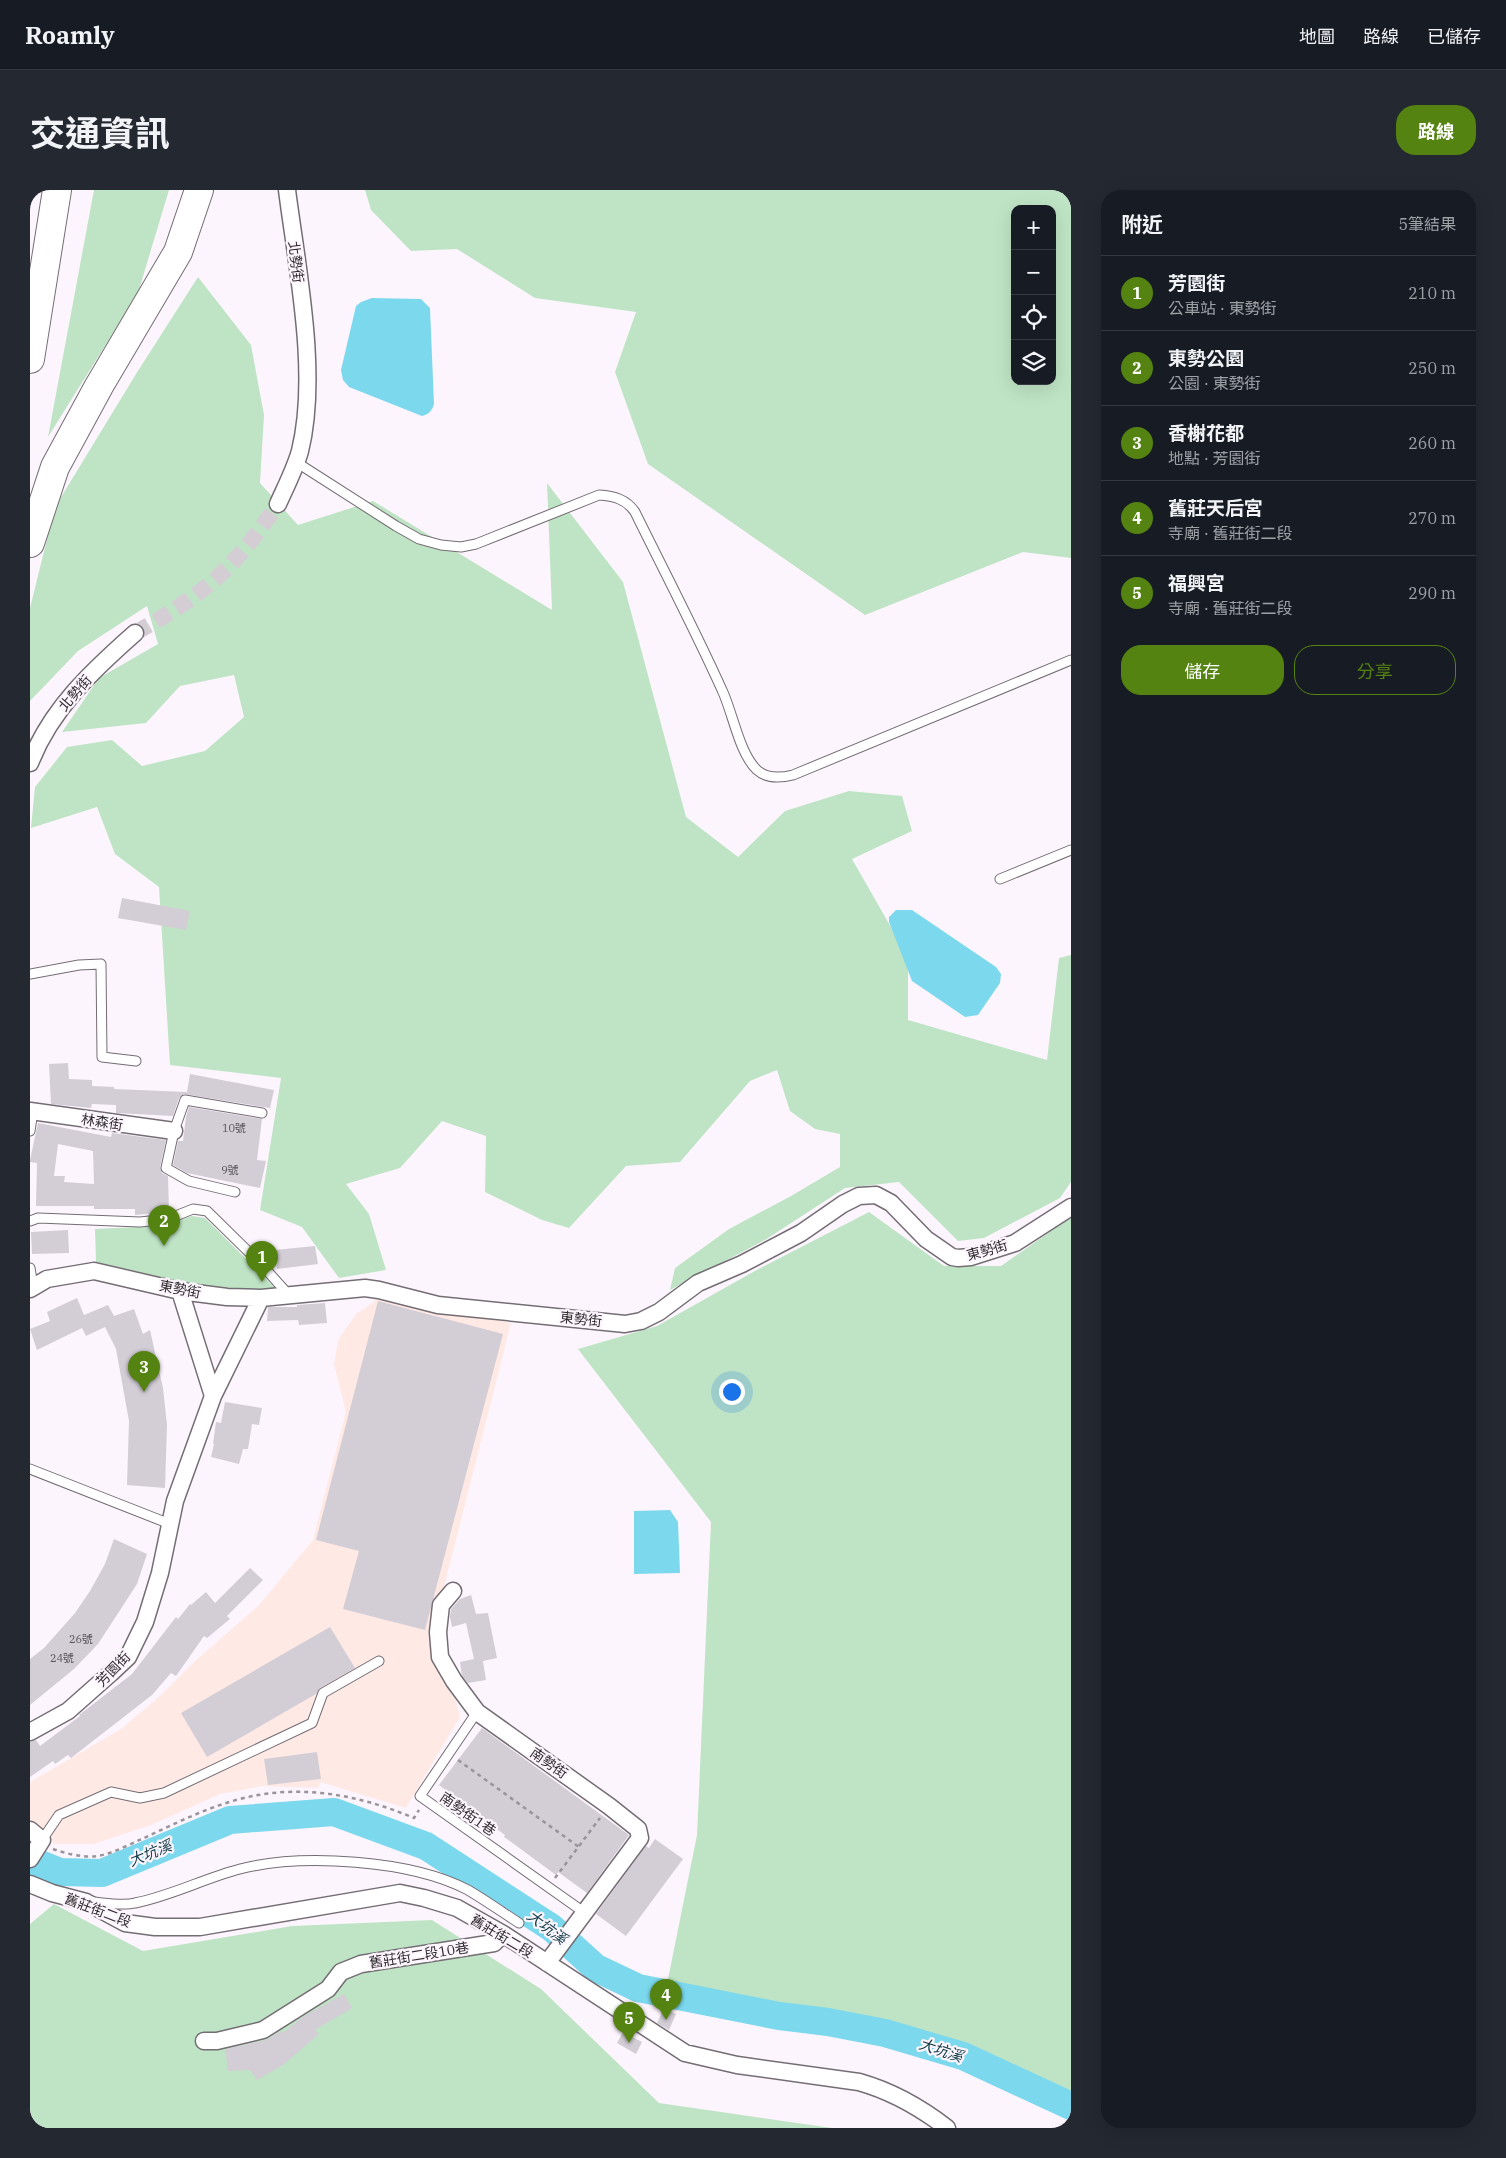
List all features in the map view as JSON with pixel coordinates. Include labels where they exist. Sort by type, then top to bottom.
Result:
[{"type":"highway","points":[[30,359],[57,190]]},
{"type":"highway","points":[[30,544],[55,467],[99,386],[178,252],[199,190]]},
{"type":"street","name":"北勢街","points":[[287,190],[305,334],[306,403],[303,434],[296,462]]},
{"type":"street","points":[[278,504],[296,462]]},
{"type":"street","name":"北勢街","points":[[30,763],[42,735],[74,690],[135,633]]},
{"type":"street","name":"林森街","points":[[32,1111],[174,1131]]},
{"type":"street","name":"東勢街","points":[[32,1287],[68,1274],[94,1271],[180,1291],[227,1297],[261,1298],[364,1288],[438,1305],[625,1324],[641,1321],[659,1312],[698,1283],[742,1264],[801,1233],[843,1204],[859,1196],[876,1195],[891,1203],[926,1239],[952,1257],[958,1258],[971,1256],[1015,1242],[1071,1207]]},
{"type":"street","points":[[180,1291],[214,1396]]},
{"type":"street","name":"芳園街","points":[[30,1732],[68,1711],[128,1657],[145,1622],[160,1573],[175,1501],[214,1396],[261,1298]]},
{"type":"street","name":"南勢街","points":[[453,1592],[441,1605],[438,1615],[440,1657],[454,1682],[478,1712],[638,1829],[640,1838],[551,1958]]},
{"type":"street","points":[[30,1859],[37,1838]]},
{"type":"street","name":"舊莊街二段","points":[[30,1884],[52,1893],[86,1902],[125,1922],[155,1927],[200,1927],[400,1893],[424,1898],[457,1908],[502,1934],[551,1958],[685,2053],[737,2065],[860,2082],[873,2086],[927,2112],[947,2128]]},
{"type":"street","name":"舊莊街二段10巷","points":[[204,2041],[217,2041],[262,2030],[328,1989],[341,1972],[361,1964],[494,1943],[502,1934]]},
{"type":"street","points":[[927,2112],[935,2128]]},
{"type":"lane","points":[[296,462],[396,526],[419,538],[441,545],[461,547],[476,544],[598,495],[610,496],[629,504],[636,512],[723,692],[749,761],[758,771],[770,776],[782,778],[793,776],[1071,660]]},
{"type":"lane","points":[[1000,879],[1071,850]]},
{"type":"lane","points":[[30,974],[79,965],[102,964],[102,1057],[136,1061]]},
{"type":"lane","points":[[235,1192],[189,1181],[166,1168],[174,1131],[185,1100],[262,1114]]},
{"type":"lane","points":[[30,1131],[32,1111]]},
{"type":"lane","points":[[30,1221],[38,1218],[140,1222],[168,1219],[194,1209],[207,1211],[261,1264],[288,1294]]},
{"type":"lane","points":[[30,1268],[32,1287]]},
{"type":"lane","points":[[30,1469],[170,1524]]},
{"type":"lane","points":[[37,1838],[59,1815],[111,1792],[140,1798],[164,1794],[312,1723],[323,1693],[379,1660]]},
{"type":"lane","name":"南勢街1巷","points":[[478,1712],[420,1796],[548,1887],[581,1918]]},
{"type":"lane","points":[[86,1902],[134,1904],[241,1869],[278,1862],[313,1860],[358,1862],[448,1881],[468,1890],[519,1923]]},
{"type":"path","points":[[449,1753],[579,1847]]},
{"type":"path","points":[[37,1838],[61,1852],[98,1856],[118,1850],[219,1806],[255,1796],[279,1792],[306,1791],[342,1795],[374,1802],[414,1818],[425,1800]]},
{"type":"path","points":[[548,1887],[609,1806]]},
{"type":"shaded area","points":[[377,1294],[511,1323],[431,1638],[444,1675],[455,1697],[460,1717],[406,1808],[320,1782],[318,1788],[262,1786],[220,1794],[151,1825],[94,1844],[55,1844],[30,1825],[30,1782],[121,1729],[160,1696],[193,1663],[259,1605],[313,1540],[346,1412],[334,1365],[338,1340],[356,1314],[374,1302]]},
{"type":"green space","points":[[94,190],[169,190],[138,293],[48,437]]},
{"type":"green space","points":[[365,190],[1071,190],[1071,558],[1023,552],[865,615],[648,464],[615,372],[636,312],[535,298],[457,249],[411,251],[371,210]]},
{"type":"green space","points":[[198,277],[251,345],[264,415],[260,483],[298,525],[373,501],[552,610],[547,483],[623,582],[686,817],[738,857],[785,811],[849,791],[902,796],[912,831],[852,859],[908,957],[908,1020],[1047,1060],[1059,958],[1071,955],[1071,1182],[1060,1198],[984,1238],[958,1241],[899,1182],[845,1188],[765,1240],[670,1290],[675,1268],[729,1229],[840,1167],[840,1134],[815,1129],[790,1111],[777,1070],[750,1081],[680,1162],[626,1166],[569,1228],[542,1220],[485,1192],[486,1136],[442,1121],[400,1168],[346,1184],[369,1214],[386,1270],[339,1278],[302,1227],[260,1210],[281,1078],[170,1065],[159,887],[115,854],[97,807],[31,828],[35,787],[67,747],[112,740],[142,766],[205,751],[244,717],[234,675],[180,686],[146,723],[62,732],[99,678],[158,644],[147,606],[78,651],[30,701],[30,608],[55,507]]},
{"type":"green space","points":[[869,1212],[944,1266],[1001,1266],[1071,1217],[1071,2091],[1003,2064],[808,2019],[664,1999],[697,1835],[711,1522],[578,1349],[657,1326],[753,1272]]},
{"type":"green space","points":[[192,1216],[205,1218],[276,1289],[246,1292],[185,1283],[96,1262],[95,1229],[159,1226]]},
{"type":"green space","points":[[54,1904],[143,1951],[292,1926],[432,1920],[541,1989],[659,2103],[832,2128],[30,2128],[30,1924]]},
{"type":"water","points":[[372,298],[421,299],[430,308],[434,404],[427,414],[422,416],[349,387],[343,380],[341,370],[356,306]]},
{"type":"water","points":[[896,910],[912,910],[996,967],[1001,974],[1000,983],[978,1015],[965,1017],[912,981],[889,922],[889,917]]},
{"type":"water","points":[[670,1510],[678,1522],[680,1573],[634,1574],[634,1511]]},
{"type":"building","points":[[122,898],[190,911],[186,930],[118,918]]},
{"type":"building","points":[[68,1063],[69,1079],[92,1080],[92,1086],[114,1087],[114,1089],[187,1092],[190,1074],[274,1090],[270,1108],[184,1094],[179,1098],[173,1116],[116,1113],[116,1105],[92,1104],[91,1108],[51,1104],[49,1064]]},
{"type":"building","points":[[189,1107],[262,1119],[257,1160],[266,1161],[260,1188],[187,1173],[173,1165],[178,1141],[183,1141]]},
{"type":"building","points":[[38,1123],[111,1137],[112,1133],[166,1140],[160,1167],[162,1173],[168,1176],[169,1212],[135,1215],[135,1209],[94,1209],[94,1206],[36,1206],[37,1163],[30,1162]],"holes":[[[58,1144],[93,1151],[94,1184],[64,1182],[65,1176],[54,1176]]]},
{"type":"building","points":[[68,1230],[69,1253],[32,1254],[31,1232]]},
{"type":"building","points":[[315,1246],[318,1264],[277,1269],[275,1250]]},
{"type":"building","points":[[77,1298],[84,1315],[108,1305],[114,1316],[134,1309],[143,1334],[150,1330],[163,1388],[167,1425],[165,1488],[127,1485],[129,1421],[116,1349],[105,1327],[86,1336],[82,1328],[37,1350],[30,1329],[50,1321],[47,1312]]},
{"type":"building","points":[[378,1301],[503,1334],[425,1630],[343,1609],[359,1551],[316,1540]]},
{"type":"building","points":[[325,1303],[327,1323],[299,1325],[298,1320],[267,1321],[268,1307],[297,1307],[297,1305]]},
{"type":"building","points":[[225,1402],[262,1408],[259,1425],[252,1424],[248,1449],[243,1449],[239,1464],[211,1457],[216,1422],[221,1423]]},
{"type":"building","points":[[114,1539],[147,1554],[137,1584],[98,1644],[74,1669],[30,1705],[30,1659],[44,1648],[75,1613],[105,1564]]},
{"type":"building","points":[[250,1568],[263,1580],[227,1616],[230,1619],[207,1638],[204,1636],[176,1676],[171,1673],[152,1695],[71,1758],[68,1755],[55,1764],[53,1761],[30,1777],[30,1742],[36,1740],[40,1746],[80,1716],[132,1674],[176,1617],[178,1619],[190,1604],[206,1592],[215,1603]]},
{"type":"building","points":[[471,1595],[476,1614],[488,1613],[497,1658],[483,1661],[486,1680],[468,1683],[462,1676],[460,1662],[474,1659],[466,1623],[452,1627],[450,1617],[451,1609],[460,1599]]},
{"type":"building","points":[[330,1627],[355,1668],[320,1688],[316,1694],[207,1757],[181,1713]]},
{"type":"building","points":[[482,1728],[629,1835],[587,1893],[558,1872],[556,1875],[504,1837],[505,1835],[439,1785]]},
{"type":"building","points":[[317,1752],[321,1779],[268,1785],[264,1759]]},
{"type":"building","points":[[655,1839],[683,1859],[626,1936],[596,1914],[646,1846],[649,1848]]},
{"type":"building","points":[[344,1994],[352,2008],[315,2030],[319,2034],[283,2065],[257,2080],[250,2070],[228,2071],[225,2049],[266,2040],[281,2031],[283,2033],[304,2016]]},
{"type":"building","points":[[664,2008],[676,2014],[669,2030],[657,2023]]},
{"type":"building","points":[[623,2032],[642,2042],[636,2054],[617,2043]]},
{"type":"waterway","name":"大坑溪","points":[[30,1860],[60,1872],[102,1873],[230,1820],[334,1812],[426,1846],[552,1928],[596,1968],[638,1988],[779,2016],[828,2022],[885,2033],[963,2056],[1071,2106]]},
{"type":"tunnel","points":[[135,633],[180,606],[213,581],[245,548],[278,504]]},
{"type":"place","name":"東勢公園","points":[[164,1246]]},
{"type":"place","name":"芳園街","points":[[262,1282]]},
{"type":"place","name":"香榭花都","points":[[144,1392]]},
{"type":"place","name":"舊莊天后宮","points":[[666,2020]]},
{"type":"place","name":"福興宮","points":[[629,2043]]}]
